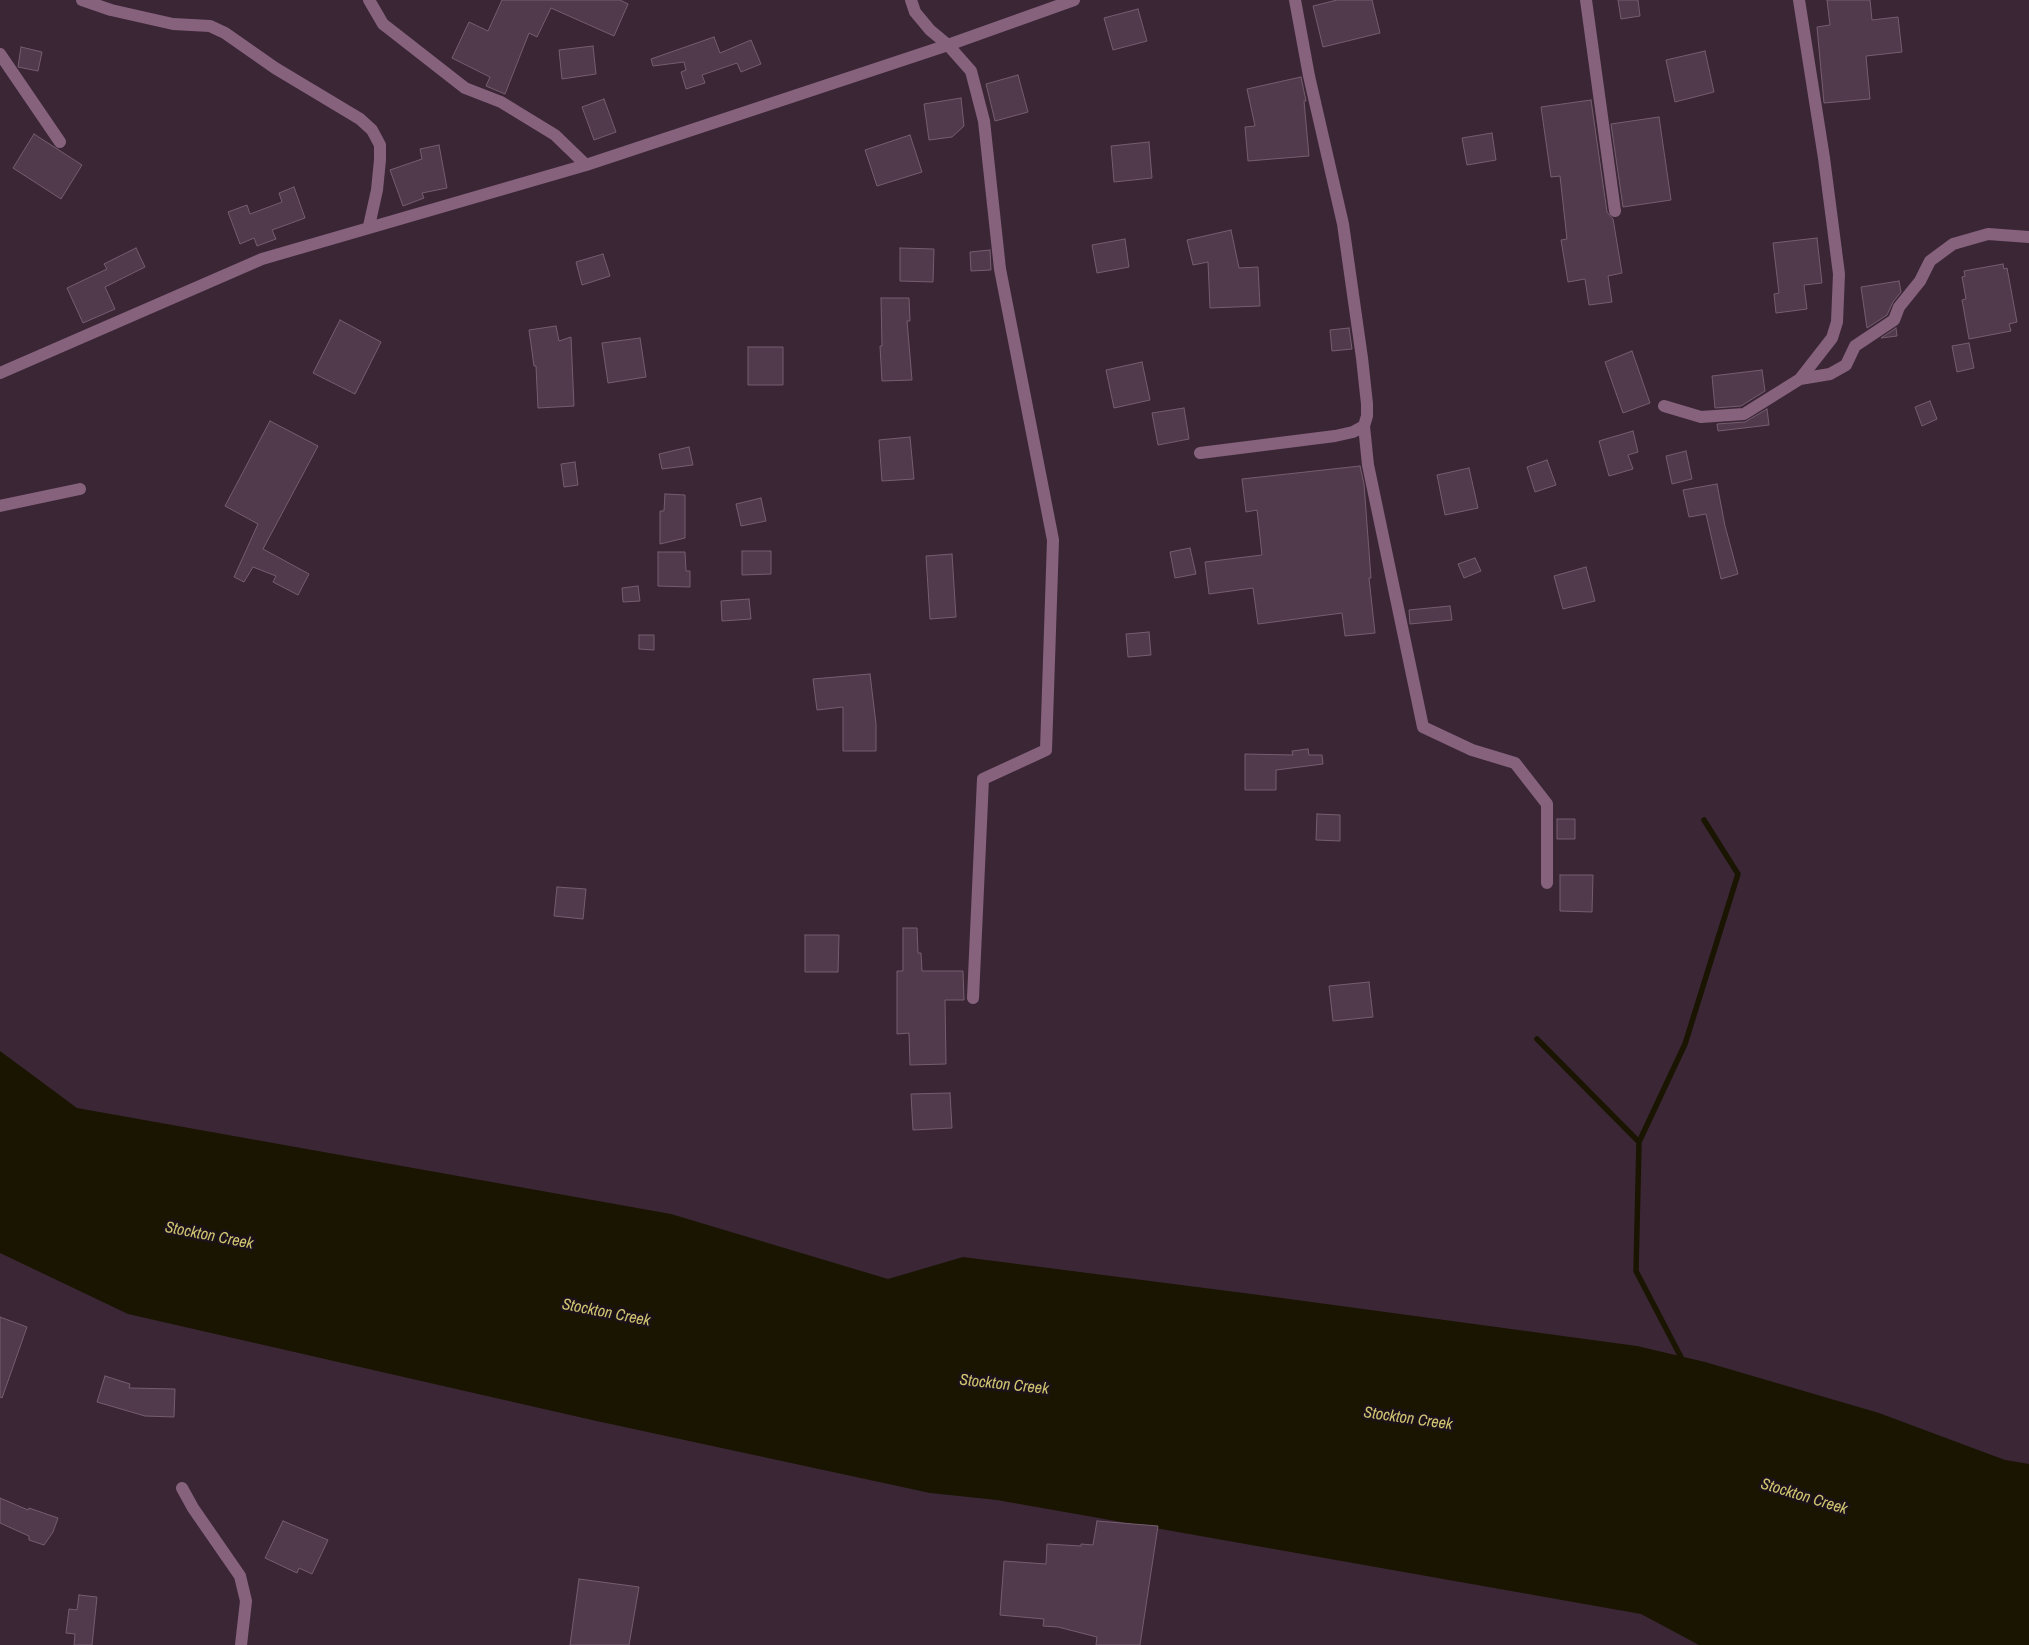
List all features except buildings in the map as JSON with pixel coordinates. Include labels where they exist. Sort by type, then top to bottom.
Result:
[{"type":"street","points":[[82,0],[111,10],[173,24],[210,26],[360,119],[372,130],[380,145],[377,190],[369,226]]},
{"type":"street","points":[[369,0],[383,24],[465,88],[501,102],[555,135],[586,165]]},
{"type":"street","points":[[911,0],[916,12],[930,30],[972,71],[984,121],[1000,269],[1053,540],[1046,750],[983,779],[973,998]]},
{"type":"street","points":[[0,373],[262,258],[586,165],[948,46],[1074,0]]},
{"type":"street","points":[[1295,0],[1309,76],[1343,224],[1367,404],[1367,416],[1364,426],[1368,465],[1423,727],[1472,750],[1515,762],[1547,804],[1547,883]]},
{"type":"street","points":[[1586,0],[1616,211]]},
{"type":"street","points":[[1664,406],[1701,417],[1744,414],[1800,379],[1832,338],[1837,322],[1839,274],[1824,158],[1799,0]]},
{"type":"street","points":[[0,54],[60,142]]},
{"type":"street","points":[[1800,379],[1830,374],[1846,366],[1855,346],[1894,320],[1899,307],[1920,281],[1930,261],[1953,244],[1988,234],[2029,237]]},
{"type":"street","points":[[1200,453],[1335,436],[1352,432],[1364,426]]},
{"type":"street","points":[[0,506],[80,489]]},
{"type":"street","points":[[182,1488],[193,1508],[240,1576],[246,1602],[241,1645]]},
{"type":"water","name":"Stockton Creek","points":[[0,1051],[77,1108],[671,1214],[888,1279],[963,1257],[1637,1346],[1705,1362],[1879,1413],[2005,1460],[2029,1464],[2029,1645],[1699,1645],[1641,1614],[997,1500],[930,1493],[592,1420],[128,1314],[0,1253]]},
{"type":"waterway","points":[[1684,1363],[1636,1271],[1639,1142],[1685,1044],[1738,874],[1704,820]]},
{"type":"waterway","points":[[1537,1039],[1639,1142]]}]
